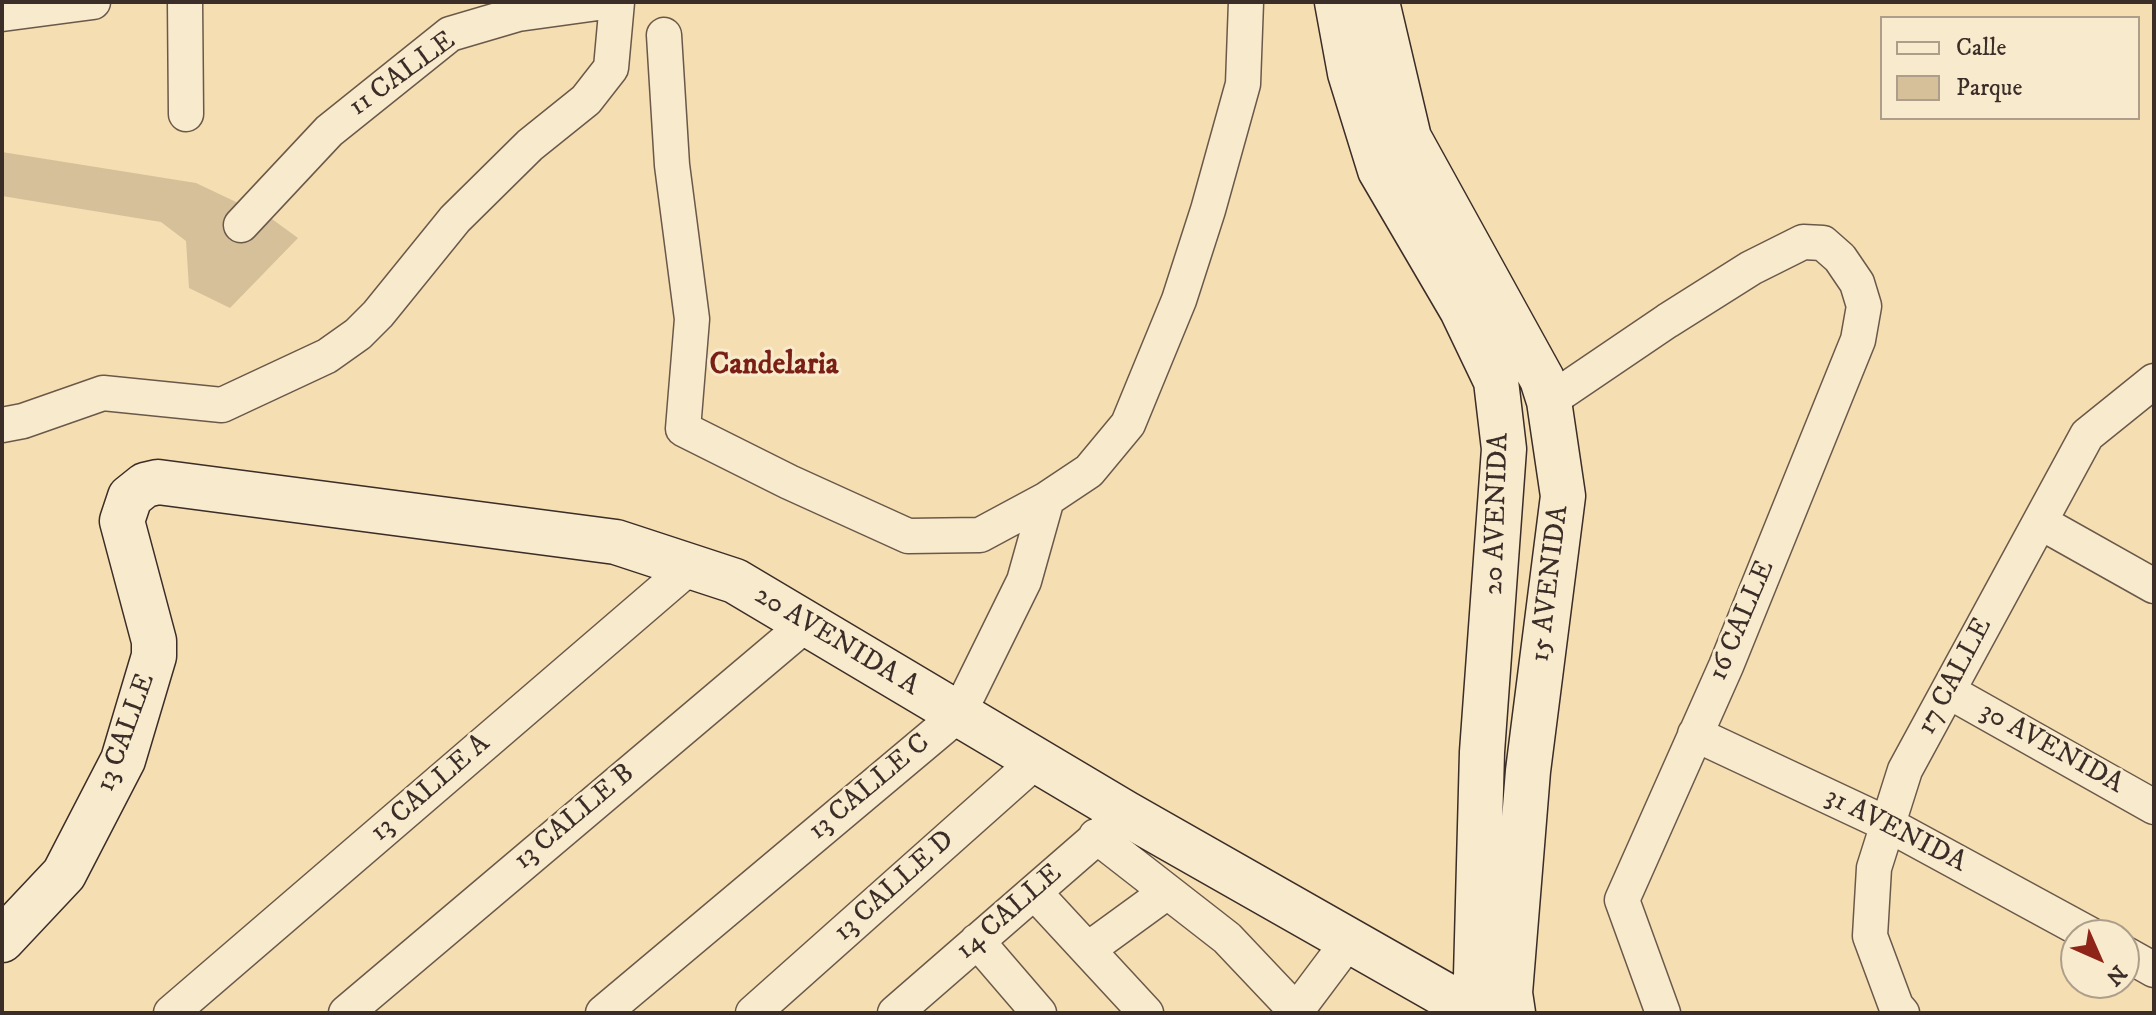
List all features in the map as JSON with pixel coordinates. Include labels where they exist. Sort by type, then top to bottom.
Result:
[{"type":"main road","name":"20 AVENIDA","points":[[1337,2],[1350,73],[1380,170],[1462,310],[1496,381],[1504,449],[1482,752],[1487,1013]]},
{"type":"main road","name":"15 AVENIDA","points":[[1377,2],[1409,138],[1542,379],[1549,401],[1563,496],[1528,771],[1510,993],[1487,1013]]},
{"type":"main road","name":"20 AVENIDA A","points":[[130,497],[145,485],[158,482],[616,542],[735,581],[1036,761],[1110,824],[1487,1013]]},
{"type":"main road","name":"13 CALLE","points":[[2,940],[64,874],[80,848],[123,760],[154,656],[154,641],[122,521],[130,497]]},
{"type":"street","points":[[2,14],[93,2]]},
{"type":"street","points":[[185,2],[186,114]]},
{"type":"street","name":"11 CALLE","points":[[241,225],[329,131],[450,34],[518,14],[605,2]]},
{"type":"street","points":[[2,425],[23,421],[103,393],[222,405],[327,356],[378,314],[455,219],[530,145],[586,100],[611,68],[617,2]]},
{"type":"street","points":[[664,35],[672,165],[692,319],[683,429],[908,536],[980,535],[1047,499],[1089,471],[1128,424],[1179,300],[1243,84],[1246,2]]},
{"type":"street","name":"16 CALLE","points":[[1549,401],[1703,299],[1803,242],[1823,243],[1840,258],[1857,283],[1864,306],[1858,340],[1695,734],[1622,900],[1663,1013]]},
{"type":"street","name":"17 CALLE","points":[[1902,1013],[1896,1006],[1870,936],[1874,868],[1905,770],[2087,435],[2150,391]]},
{"type":"street","name":"13 CALLE C","points":[[603,1013],[958,715],[1024,581],[1047,499]]},
{"type":"street","points":[[2040,522],[2154,586]]},
{"type":"street","name":"13 CALLE A","points":[[171,1013],[692,565]]},
{"type":"street","name":"13 CALLE B","points":[[346,1013],[805,625]]},
{"type":"street","name":"30 AVENIDA","points":[[1948,691],[2154,807]]},
{"type":"street","name":"31 AVENIDA","points":[[1695,734],[1887,824],[2062,919]]},
{"type":"street","name":"13 CALLE D","points":[[753,1013],[1036,761]]},
{"type":"street","name":"20 AVENIDA A","points":[[1110,824],[1167,892],[1227,938],[1297,1012]]},
{"type":"street","name":"14 CALLE","points":[[895,1013],[1110,824]]},
{"type":"street","points":[[1090,948],[1167,892]]},
{"type":"street","points":[[1035,893],[1090,948],[1146,1013]]},
{"type":"street","points":[[977,941],[1039,1013]]},
{"type":"street","points":[[1297,1012],[1348,942]]},
{"type":"green space","points":[[2,152],[196,183],[272,219],[298,238],[230,308],[189,288],[186,241],[161,222],[2,196]]},
{"type":"district","name":"Candelaria","points":[[774,367]]}]
